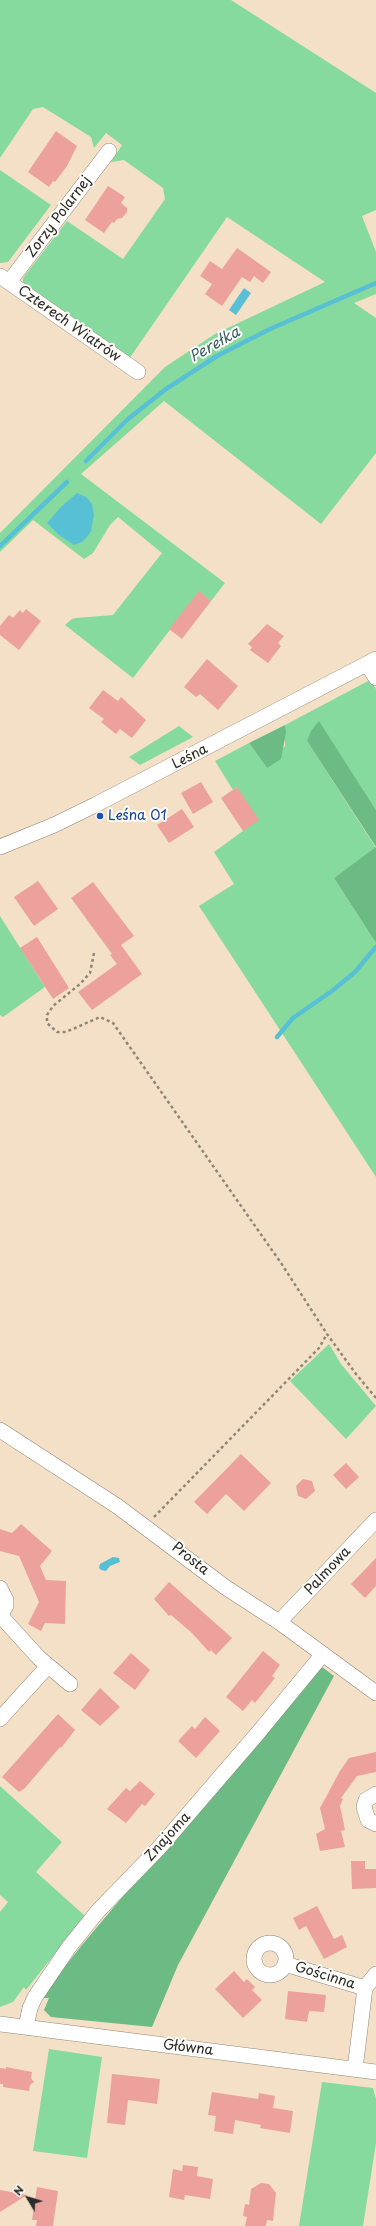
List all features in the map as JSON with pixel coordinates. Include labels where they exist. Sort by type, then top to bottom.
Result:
[{"type":"street","name":"Zorzy Polarnej","points":[[5,279],[109,151]]},
{"type":"street","name":"Czterech Wiatrów","points":[[5,279],[138,372]]},
{"type":"street","points":[[371,661],[376,678]]},
{"type":"street","name":"Leśna","points":[[0,847],[86,810],[371,661]]},
{"type":"street","name":"Prosta","points":[[0,1430],[147,1528],[225,1587],[279,1622],[376,1694]]},
{"type":"street","name":"Palmowa","points":[[279,1622],[376,1520]]},
{"type":"street","points":[[0,1588],[6,1600],[6,1606],[0,1615],[48,1666],[70,1684]]},
{"type":"street","name":"Znajoma","points":[[26,2027],[30,2008],[35,1997],[70,1947],[98,1911],[159,1848],[258,1734],[323,1654]]},
{"type":"street","points":[[0,1719],[48,1666]]},
{"type":"street","points":[[376,1794],[366,1800],[364,1807],[368,1820],[376,1824]]},
{"type":"street","name":"Gościnna","points":[[285,1964],[365,1988]]},
{"type":"street","name":"Gościnna","points":[[355,2069],[365,1988],[376,1974]]},
{"type":"street","name":"Główna","points":[[0,2024],[376,2072]]},
{"type":"path","points":[[94,953],[90,972],[80,984],[53,1006],[46,1015],[47,1023],[57,1032],[66,1032],[100,1017],[113,1023],[281,1263],[327,1334],[356,1374],[376,1398]]},
{"type":"path","points":[[147,1528],[171,1498],[318,1348],[327,1334]]},
{"type":"green space","points":[[0,0],[231,0],[376,93],[376,210],[362,216],[376,252],[376,294],[354,303],[376,318],[376,453],[321,524],[164,401],[81,474],[225,583],[211,601],[199,592],[133,678],[65,625],[72,619],[76,618],[113,615],[162,553],[118,517],[110,525],[93,553],[84,559],[33,520],[0,552],[0,533],[165,367],[215,334],[325,282],[227,217],[129,359],[23,285],[23,278],[67,221],[123,259],[165,199],[163,188],[124,160],[111,162],[122,145],[106,133],[94,148],[91,137],[43,107],[33,109],[0,158]]},
{"type":"green space","points":[[0,170],[51,205],[8,262],[0,263]]},
{"type":"green space","points":[[370,680],[376,689],[376,810],[319,722],[307,741],[376,848],[334,878],[376,943],[376,1177],[199,906],[234,884],[214,852],[243,831],[237,787],[233,790],[215,761],[249,743],[267,768],[285,746],[285,725]]},
{"type":"green space","points":[[319,721],[376,810],[376,847],[307,741],[311,731]]},
{"type":"green space","points":[[285,725],[286,733],[281,759],[267,768],[249,743]]},
{"type":"green space","points":[[179,726],[193,737],[140,765],[129,757]]},
{"type":"green space","points":[[376,847],[376,943],[334,878]]},
{"type":"green space","points":[[0,916],[45,987],[3,1017],[0,1015]]},
{"type":"green space","points":[[329,1344],[341,1364],[376,1406],[346,1439],[290,1381]]},
{"type":"green space","points":[[318,1664],[334,1676],[178,1965],[152,2027],[51,2017],[44,2010],[49,1998],[40,1998],[82,1945]]},
{"type":"green space","points":[[0,1786],[62,1842],[36,1872],[85,1916],[26,1990],[24,1987],[13,2002],[0,2007],[0,1912],[8,1902],[0,1895]]},
{"type":"green space","points":[[49,2049],[102,2057],[87,2158],[33,2151]]},
{"type":"green space","points":[[322,2082],[373,2088],[376,2099],[376,2143],[363,2226],[299,2226]]},
{"type":"water","points":[[244,288],[251,293],[236,315],[229,310]]},
{"type":"water","points":[[77,493],[86,497],[92,504],[94,515],[91,531],[87,537],[82,542],[74,545],[59,535],[47,523],[61,507]]},
{"type":"water","points":[[113,1557],[119,1558],[120,1562],[110,1566],[106,1571],[99,1568],[100,1564]]},
{"type":"building","points":[[56,131],[77,146],[67,166],[55,182],[53,181],[49,187],[28,172]]},
{"type":"building","points":[[108,186],[125,197],[121,203],[127,208],[127,212],[122,218],[117,219],[114,223],[112,222],[104,233],[85,220]]},
{"type":"building","points":[[237,248],[271,272],[263,283],[254,276],[250,282],[242,277],[222,306],[205,294],[212,284],[200,276],[210,261],[222,269]]},
{"type":"building","points":[[199,591],[211,601],[182,639],[169,629]]},
{"type":"building","points":[[26,609],[41,621],[19,650],[0,635],[0,626],[9,615],[13,618],[20,610],[23,613]]},
{"type":"building","points":[[267,624],[284,636],[278,643],[281,646],[268,663],[250,650],[252,647],[248,644]]},
{"type":"building","points":[[207,659],[238,686],[218,710],[200,694],[196,697],[184,687]]},
{"type":"building","points":[[103,690],[118,701],[121,697],[146,720],[132,738],[120,729],[116,734],[101,722],[104,719],[89,708]]},
{"type":"building","points":[[201,782],[213,802],[193,814],[181,793]]},
{"type":"building","points":[[237,787],[259,820],[243,831],[221,798]]},
{"type":"building","points":[[182,809],[194,827],[169,843],[157,825]]},
{"type":"building","points":[[38,881],[58,909],[34,926],[14,897]]},
{"type":"building","points":[[93,882],[134,936],[121,945],[142,974],[92,1010],[78,992],[117,964],[110,955],[112,954],[71,898]]},
{"type":"building","points":[[37,937],[69,988],[53,999],[20,948]]},
{"type":"building","points":[[241,1454],[271,1483],[244,1511],[226,1494],[207,1514],[194,1502]]},
{"type":"building","points":[[346,1463],[359,1477],[346,1489],[333,1475]]},
{"type":"building","points":[[303,1479],[312,1481],[315,1491],[306,1499],[298,1496],[296,1486]]},
{"type":"building","points":[[21,1524],[52,1551],[40,1566],[46,1580],[66,1581],[65,1624],[45,1623],[41,1631],[28,1624],[39,1602],[19,1556],[0,1551],[0,1529],[12,1533]]},
{"type":"building","points":[[376,1558],[376,1586],[365,1598],[351,1584]]},
{"type":"building","points":[[169,1582],[232,1638],[216,1655],[211,1650],[209,1652],[192,1633],[171,1615],[169,1616],[154,1599]]},
{"type":"building","points":[[263,1651],[280,1665],[272,1676],[275,1678],[255,1703],[252,1700],[243,1711],[226,1697]]},
{"type":"building","points":[[131,1653],[150,1670],[135,1690],[113,1673]]},
{"type":"building","points":[[100,1688],[120,1707],[100,1726],[81,1710]]},
{"type":"building","points":[[58,1714],[75,1730],[25,1788],[19,1792],[2,1777]]},
{"type":"building","points":[[205,1717],[220,1731],[196,1758],[178,1741],[192,1726],[195,1729]]},
{"type":"building","points":[[376,1752],[376,1772],[357,1776],[341,1798],[343,1799],[340,1806],[345,1830],[341,1831],[345,1847],[320,1851],[316,1834],[325,1829],[320,1808],[340,1771],[349,1758]]},
{"type":"building","points":[[140,1781],[155,1794],[145,1806],[142,1804],[126,1823],[107,1809],[126,1788],[130,1791]]},
{"type":"building","points":[[351,1861],[365,1861],[365,1869],[376,1869],[376,1888],[352,1889]]},
{"type":"building","points":[[317,1906],[334,1939],[342,1935],[347,1947],[324,1959],[306,1926],[299,1930],[293,1918]]},
{"type":"building","points":[[234,1971],[244,1982],[247,1979],[255,1987],[252,1990],[262,2000],[243,2018],[215,1989]]},
{"type":"building","points":[[288,1991],[326,1995],[324,2012],[309,2011],[307,2022],[285,2019]]},
{"type":"building","points":[[6,2067],[32,2072],[31,2078],[34,2082],[30,2085],[29,2091],[3,2087],[3,2084],[0,2084],[0,2068],[6,2069]]},
{"type":"building","points":[[112,2074],[160,2079],[157,2104],[128,2100],[125,2125],[107,2123]]},
{"type":"building","points":[[212,2092],[258,2099],[259,2093],[275,2096],[273,2108],[293,2111],[290,2133],[260,2128],[261,2125],[235,2120],[233,2134],[214,2131],[216,2116],[208,2115]]},
{"type":"building","points":[[183,2165],[198,2167],[197,2176],[213,2179],[210,2199],[185,2195],[184,2200],[169,2197],[173,2169],[182,2171]]},
{"type":"building","points":[[261,2183],[269,2184],[276,2193],[273,2221],[267,2220],[266,2226],[245,2226],[247,2217],[243,2216],[245,2204],[249,2205],[251,2189]]},
{"type":"building","points":[[37,2187],[58,2191],[53,2226],[36,2226],[37,2220],[32,2220]]},
{"type":"building","points":[[0,2190],[27,2195],[0,2212]]},
{"type":"waterway","name":"Perełka","points":[[86,461],[128,419],[166,389],[217,356],[270,329],[376,283]]},
{"type":"waterway","name":"Perełka","points":[[0,546],[67,482]]},
{"type":"waterway","points":[[277,1037],[293,1018],[332,991],[355,972],[376,947]]},
{"type":"place","name":"Leśna 01","points":[[100,816]]}]
